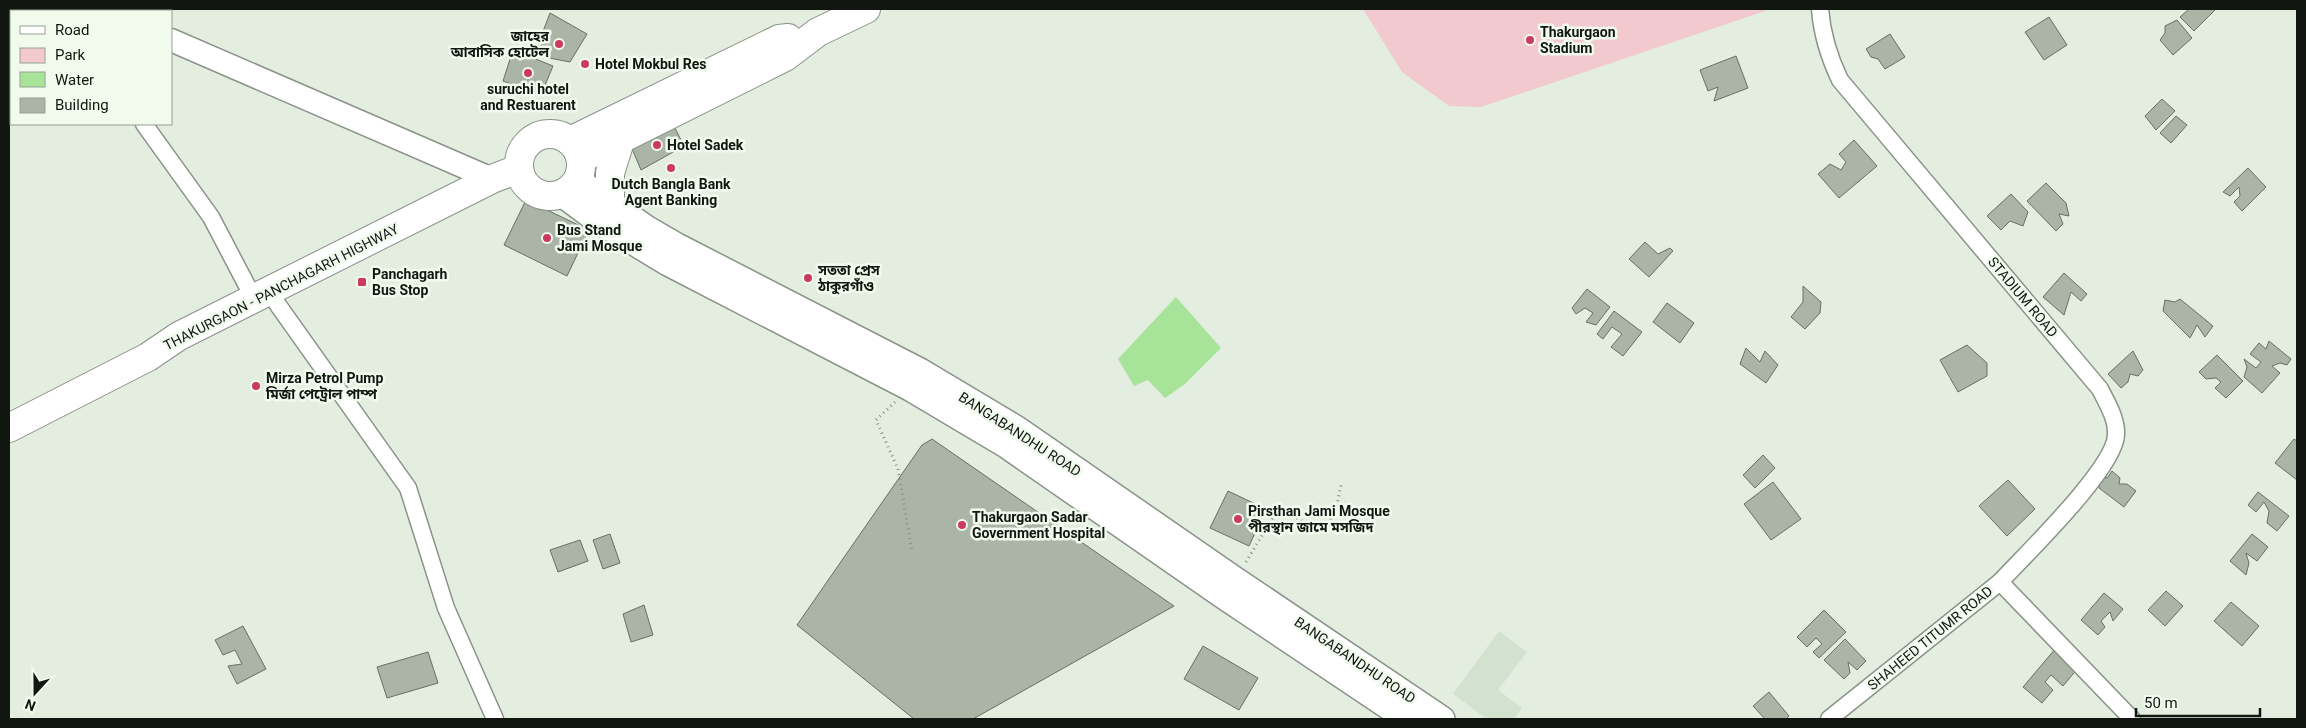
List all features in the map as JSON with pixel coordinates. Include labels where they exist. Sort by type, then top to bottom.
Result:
[{"type":"highway","points":[[573,169],[620,141],[785,57],[818,32],[866,9]]},
{"type":"highway","points":[[573,169],[557,134],[542,134],[528,141],[520,154],[522,177],[536,193],[548,197],[573,169],[779,39],[818,32]]},
{"type":"highway","points":[[610,204],[610,173],[620,141]]},
{"type":"highway","name":"THAKURGAON - PANCHAGARH HIGHWAY","points":[[9,428],[148,357],[185,348],[267,298],[492,179],[522,177]]},
{"type":"highway","name":"THAKURGAON - PANCHAGARH HIGHWAY","points":[[267,298],[522,177]]},
{"type":"main road","points":[[172,40],[492,179]]},
{"type":"main road","name":"BANGABANDHU ROAD","points":[[573,169],[610,204],[677,246],[920,371],[1017,429],[1234,579],[1442,719]]},
{"type":"main road","name":"BANGABANDHU ROAD","points":[[573,169],[597,220],[668,263],[910,388],[1006,446],[1222,595],[1407,719]]},
{"type":"street","name":"STADIUM ROAD","points":[[1820,9],[1821,23],[1829,57],[1840,80],[2100,389],[2112,411],[2116,436],[2110,455],[2093,480],[2000,582]]},
{"type":"street","points":[[145,125],[267,298],[408,488],[446,608],[495,719]]},
{"type":"street","name":"SHAHEED TITUMR ROAD","points":[[1829,719],[2000,582],[2132,719]]},
{"type":"path","points":[[910,388],[876,420],[898,468],[912,550]]},
{"type":"path","points":[[1234,579],[1279,507],[1321,534],[1336,510],[1341,485]]},
{"type":"shaded area","points":[[1499,631],[1527,652],[1498,690],[1522,708],[1514,719],[1487,719],[1453,694]]},
{"type":"green space","name":"Thakurgaon Stadium","points":[[1363,9],[1771,9],[1481,107],[1449,106],[1402,72]]},
{"type":"water","points":[[1176,297],[1221,348],[1185,384],[1165,398],[1148,380],[1134,386],[1118,359]]},
{"type":"building","points":[[2189,9],[2216,9],[2194,31],[2180,17]]},
{"type":"building","name":"জাহের আবাসিক হোটেল","points":[[550,13],[587,34],[570,62],[534,55]]},
{"type":"building","points":[[2049,17],[2067,45],[2044,60],[2025,32]]},
{"type":"building","points":[[2177,20],[2192,38],[2173,55],[2160,40],[2165,33],[2165,26]]},
{"type":"building","points":[[1890,34],[1905,57],[1885,69],[1878,59],[1871,57],[1866,49]]},
{"type":"building","name":"suruchi hotel and Restuarent","points":[[513,50],[553,66],[541,95],[503,81]]},
{"type":"building","points":[[1736,56],[1748,88],[1714,101],[1718,87],[1708,91],[1700,70]]},
{"type":"building","points":[[2162,99],[2175,111],[2156,130],[2145,116]]},
{"type":"building","points":[[2176,116],[2187,125],[2171,143],[2160,133]]},
{"type":"building","name":"Hotel Sadek","points":[[671,120],[684,146],[641,170],[630,144]]},
{"type":"building","points":[[1854,140],[1877,166],[1839,198],[1818,174],[1830,164],[1841,170],[1846,162],[1839,154]]},
{"type":"building","points":[[2248,168],[2266,187],[2242,211],[2234,202],[2240,196],[2239,187],[2230,196],[2223,192]]},
{"type":"building","points":[[2046,183],[2066,203],[2069,216],[2059,214],[2063,224],[2056,231],[2027,201]]},
{"type":"building","points":[[2011,194],[2028,212],[2023,226],[2010,221],[2001,230],[1987,216]]},
{"type":"building","name":"Bus Stand Jami Mosque","points":[[526,200],[589,230],[567,276],[504,245]]},
{"type":"building","points":[[1645,242],[1658,254],[1670,248],[1673,251],[1649,277],[1629,259]]},
{"type":"building","points":[[2064,273],[2087,294],[2081,301],[2071,292],[2064,315],[2043,297]]},
{"type":"building","points":[[1803,286],[1821,302],[1820,313],[1805,329],[1791,317],[1803,302]]},
{"type":"building","points":[[1587,289],[1610,307],[1596,325],[1586,322],[1593,313],[1585,308],[1576,314],[1572,308]]},
{"type":"building","points":[[2180,299],[2213,326],[2205,337],[2197,325],[2190,338],[2163,311],[2165,300],[2175,302]]},
{"type":"building","points":[[1667,303],[1694,323],[1680,343],[1653,322]]},
{"type":"building","points":[[1614,311],[1642,332],[1623,356],[1611,347],[1622,334],[1612,327],[1603,339],[1597,334]]},
{"type":"building","points":[[2269,341],[2291,359],[2287,365],[2280,363],[2272,366],[2280,373],[2262,393],[2244,377],[2247,367],[2244,359],[2256,368],[2261,362],[2250,354],[2259,343],[2266,349]]},
{"type":"building","points":[[1967,345],[1987,363],[1987,376],[1958,392],[1940,360]]},
{"type":"building","points":[[1746,348],[1760,362],[1765,351],[1778,365],[1766,383],[1740,364]]},
{"type":"building","points":[[2133,351],[2143,370],[2138,376],[2130,374],[2128,382],[2121,388],[2108,374]]},
{"type":"building","points":[[2217,355],[2243,381],[2226,398],[2215,388],[2221,382],[2216,378],[2206,379],[2199,372]]},
{"type":"building","name":"Thakurgaon Sadar Government Hospital","points":[[932,439],[1174,606],[973,719],[914,719],[797,625],[922,445]]},
{"type":"building","points":[[2294,439],[2297,441],[2297,480],[2275,463]]},
{"type":"building","points":[[1763,455],[1775,468],[1755,488],[1743,475]]},
{"type":"building","points":[[2112,471],[2120,478],[2119,484],[2127,484],[2136,491],[2124,507],[2099,488],[2100,480],[2108,477]]},
{"type":"building","points":[[2008,480],[2035,509],[2007,536],[1979,506]]},
{"type":"building","points":[[1773,482],[1801,519],[1771,540],[1744,504]]},
{"type":"building","name":"Pirsthan Jami Mosque পীরস্থান জামে মসজিদ","points":[[1228,491],[1266,509],[1249,546],[1210,528]]},
{"type":"building","points":[[2258,492],[2289,516],[2277,531],[2267,523],[2269,511],[2264,502],[2256,512],[2248,505]]},
{"type":"building","points":[[610,534],[620,563],[603,569],[593,540]]},
{"type":"building","points":[[2252,534],[2268,547],[2257,561],[2246,553],[2249,563],[2246,575],[2230,561]]},
{"type":"building","points":[[580,540],[588,561],[558,572],[550,550]]},
{"type":"building","points":[[2166,591],[2183,606],[2165,626],[2148,610]]},
{"type":"building","points":[[2104,593],[2123,609],[2113,621],[2110,612],[2101,621],[2105,627],[2098,635],[2081,620]]},
{"type":"building","points":[[2231,602],[2259,626],[2242,646],[2214,621]]},
{"type":"building","points":[[644,605],[653,635],[631,642],[623,614]]},
{"type":"building","points":[[1824,610],[1846,632],[1819,658],[1813,652],[1822,644],[1816,638],[1807,647],[1797,637]]},
{"type":"building","points":[[243,626],[266,669],[237,684],[228,666],[242,664],[235,650],[223,655],[215,640]]},
{"type":"building","points":[[1845,639],[1866,661],[1857,670],[1848,662],[1850,673],[1844,679],[1824,660]]},
{"type":"building","points":[[1203,646],[1258,678],[1239,710],[1184,679]]},
{"type":"building","points":[[2056,648],[2078,668],[2063,686],[2051,675],[2045,682],[2053,690],[2042,703],[2023,687]]},
{"type":"building","points":[[428,652],[438,683],[387,698],[377,667]]},
{"type":"building","points":[[1769,692],[1789,716],[1786,719],[1765,719],[1753,706]]},
{"type":"place","name":"Thakurgaon Stadium","points":[[1530,40]]},
{"type":"place","name":"জাহের আবাসিক হোটেল","points":[[559,44]]},
{"type":"place","name":"Hotel Mokbul Res","points":[[585,64]]},
{"type":"place","name":"suruchi hotel and Restuarent","points":[[528,73]]},
{"type":"place","name":"Hotel Sadek","points":[[657,145]]},
{"type":"place","name":"Dutch Bangla Bank Agent Banking","points":[[671,168]]},
{"type":"place","name":"Bus Stand Jami Mosque","points":[[547,238]]},
{"type":"place","name":"সততা প্রেস ঠাকুরগাঁও","points":[[808,278]]},
{"type":"place","name":"Panchagarh Bus Stop","points":[[362,282]]},
{"type":"place","name":"Mirza Petrol Pump মির্জা পেট্রোল পাম্প","points":[[256,386]]},
{"type":"place","name":"Pirsthan Jami Mosque পীরস্থান জামে মসজিদ","points":[[1238,519]]},
{"type":"place","name":"Thakurgaon Sadar Government Hospital","points":[[962,525]]}]
